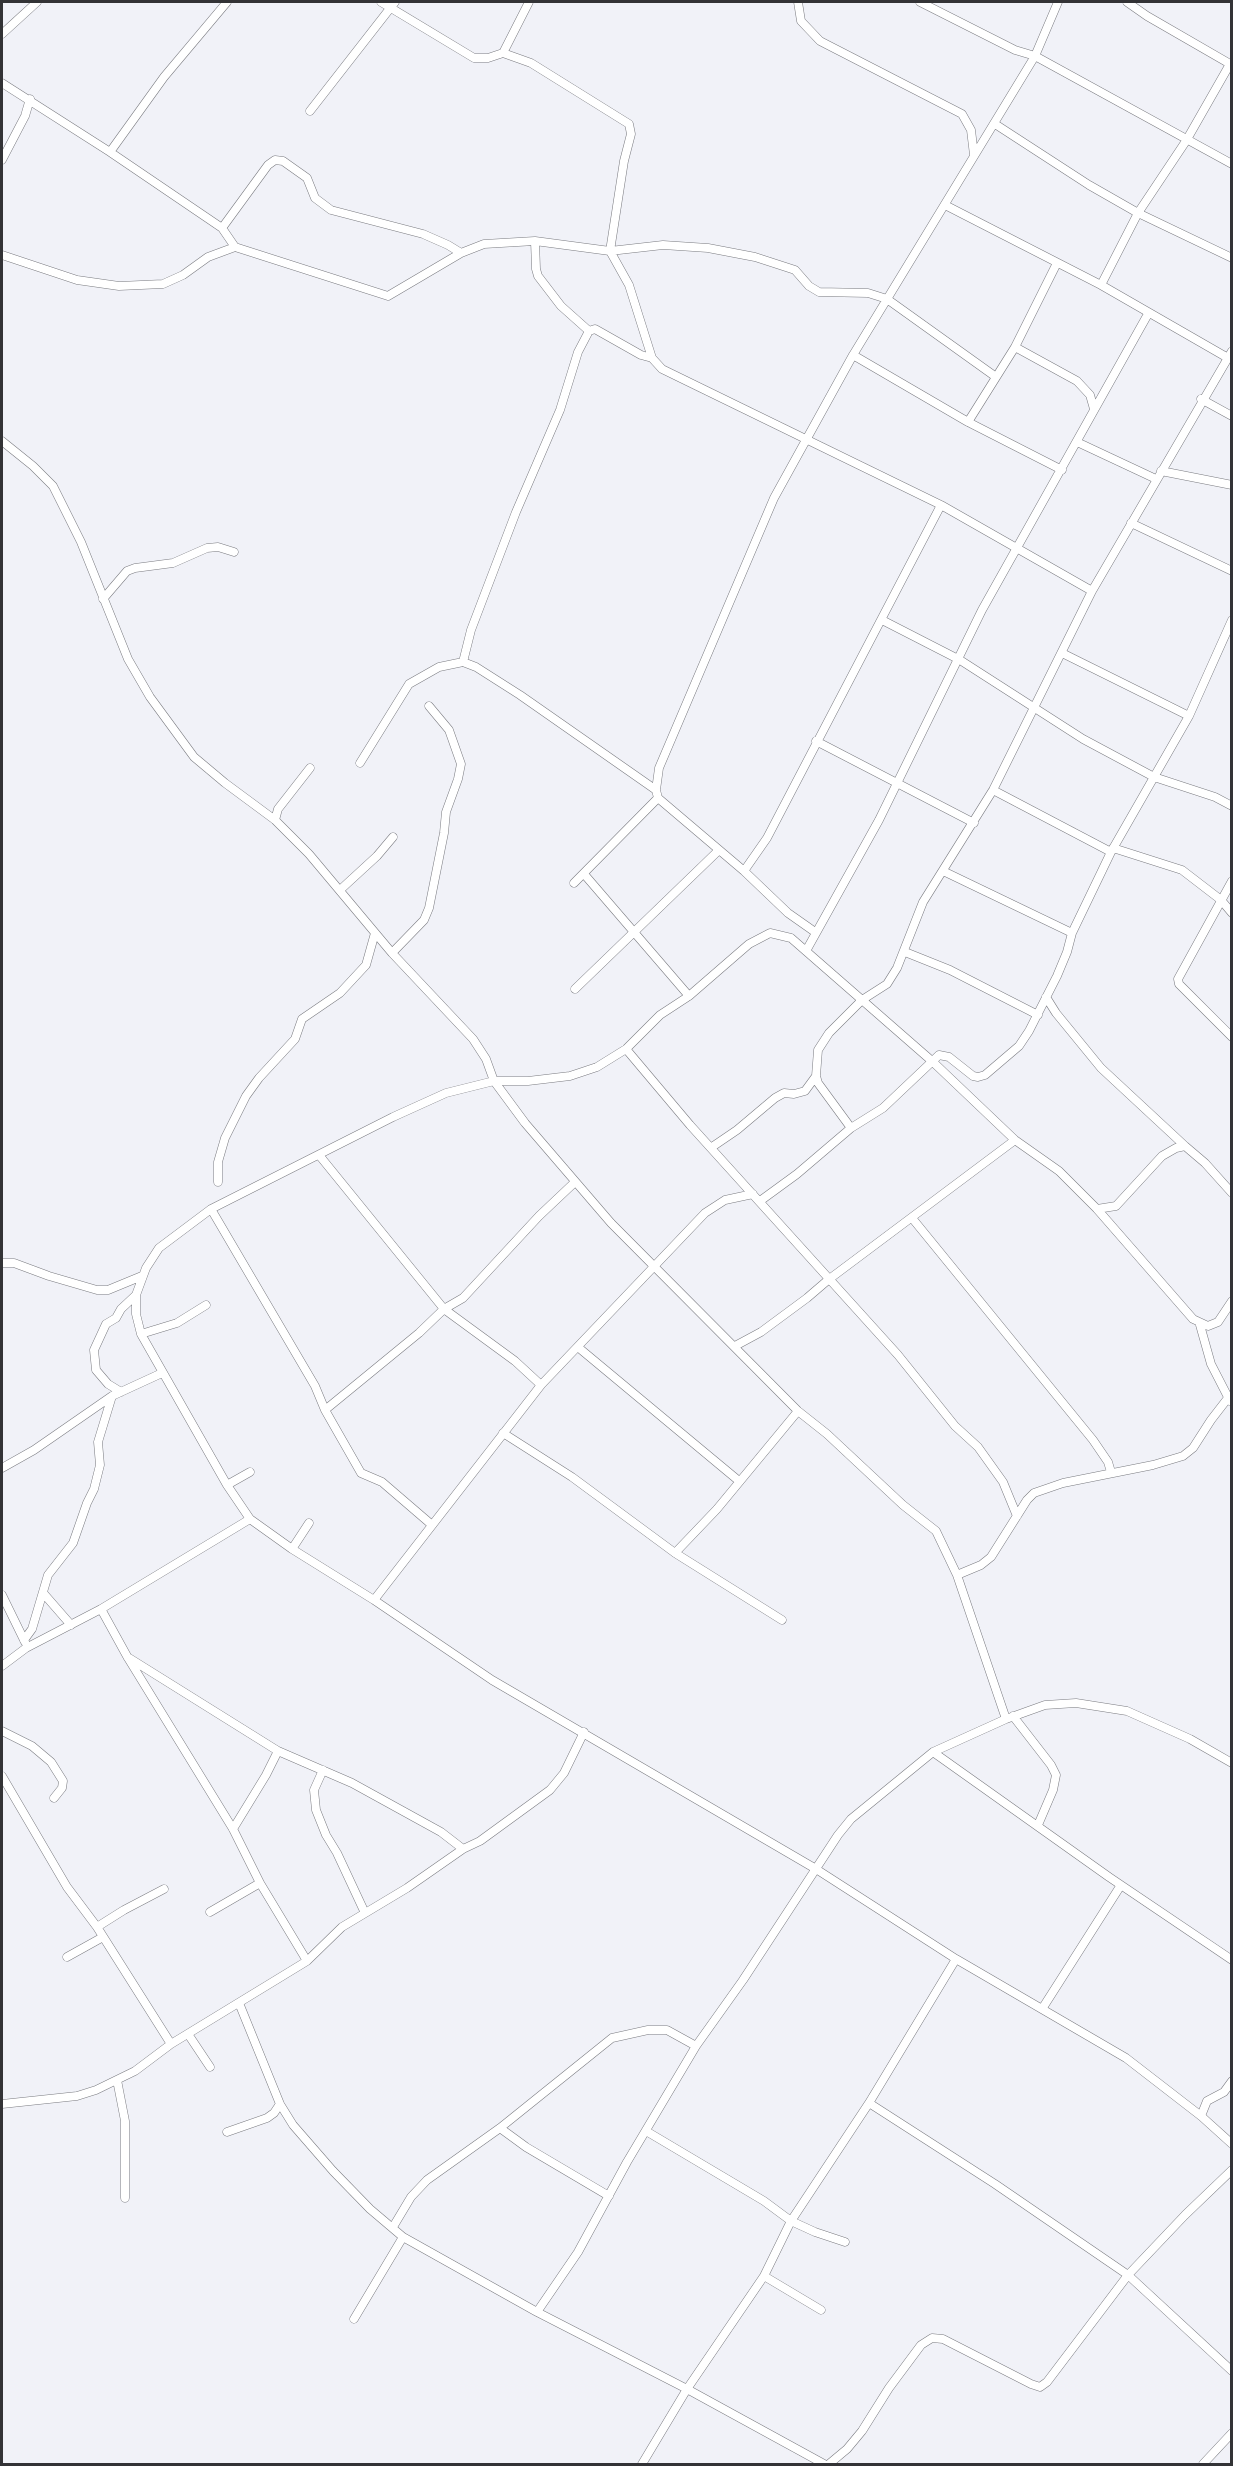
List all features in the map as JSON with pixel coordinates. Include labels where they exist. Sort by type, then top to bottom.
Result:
[{"type":"street","points":[[2,34],[37,2]]},
{"type":"street","points":[[110,152],[164,76],[227,2]]},
{"type":"street","points":[[381,2],[392,4],[474,58],[488,58],[503,52],[529,2]]},
{"type":"street","points":[[798,2],[801,21],[820,41],[962,114],[971,130],[974,155]]},
{"type":"street","points":[[920,2],[1006,46],[1035,56],[1186,141],[1232,164]]},
{"type":"street","points":[[574,883],[657,794],[659,768],[774,498],[853,356],[1035,56],[1058,2]]},
{"type":"street","points":[[1101,285],[1138,213],[1186,141],[1231,64],[1127,2]]},
{"type":"street","points":[[310,111],[392,4]]},
{"type":"street","points":[[503,52],[531,63],[629,124],[631,134],[624,161],[610,251],[629,285],[652,358],[662,369],[941,505],[1092,591]]},
{"type":"street","points":[[2,83],[30,99],[222,228],[235,247],[388,296],[461,253],[484,244],[535,242],[610,251],[663,245],[708,248],[755,256],[795,270],[809,286],[819,292],[868,293],[887,299],[996,377]]},
{"type":"street","points":[[2,160],[25,116],[30,99]]},
{"type":"street","points":[[995,124],[1089,185],[1138,213],[1232,258]]},
{"type":"street","points":[[222,228],[268,165],[275,160],[284,161],[307,178],[315,198],[331,210],[423,234],[461,253]]},
{"type":"street","points":[[851,1128],[827,1096],[816,1076],[818,1050],[829,1033],[862,1000],[887,984],[905,952],[923,902],[993,790],[1092,591],[1201,399],[1230,354],[1148,314],[1101,285],[945,205]]},
{"type":"street","points":[[535,242],[538,276],[561,306],[589,331]]},
{"type":"street","points":[[2,255],[77,280],[118,286],[164,284],[183,275],[208,257],[235,247]]},
{"type":"street","points":[[968,423],[1015,347],[1057,263]]},
{"type":"street","points":[[806,951],[897,784],[960,660],[982,610],[1148,314]]},
{"type":"street","points":[[463,662],[471,630],[520,502],[560,410],[578,352],[589,331],[595,329],[641,356],[652,358]]},
{"type":"street","points":[[1015,347],[1077,381],[1090,395],[1094,409]]},
{"type":"street","points":[[853,356],[968,423],[1062,470]]},
{"type":"street","points":[[1201,399],[1232,416]]},
{"type":"street","points":[[2,441],[53,486],[81,542],[128,659],[150,697],[194,757],[275,820],[340,890],[392,953],[473,1039],[486,1059],[494,1081],[525,1123],[611,1223],[798,1411],[827,1434],[903,1505],[936,1530],[957,1575],[1010,1717],[1051,1765],[1056,1775],[1053,1790],[1038,1825]]},
{"type":"street","points":[[1077,442],[1159,475],[1232,485]]},
{"type":"street","points":[[744,871],[767,838],[941,505]]},
{"type":"street","points":[[1131,523],[1232,571]]},
{"type":"street","points":[[103,600],[127,571],[135,568],[173,563],[207,548],[218,547],[234,552]]},
{"type":"street","points":[[760,1201],[797,1174],[851,1128],[883,1108],[939,1055],[944,1055],[973,1076],[984,1075],[1019,1046],[1038,1015],[1067,952],[1072,933],[1112,850],[1189,716],[1232,620]]},
{"type":"street","points":[[882,621],[960,660],[1083,739],[1154,777],[1215,797],[1232,806]]},
{"type":"street","points":[[1062,653],[1189,716]]},
{"type":"street","points":[[360,763],[409,684],[439,667],[463,662],[476,667],[512,690],[657,794],[788,913],[815,932]]},
{"type":"street","points":[[392,953],[424,920],[429,908],[446,812],[461,764],[449,730],[429,706]]},
{"type":"street","points":[[816,741],[974,823]]},
{"type":"street","points":[[275,820],[278,810],[310,768]]},
{"type":"street","points":[[993,790],[1112,850],[1182,870],[1221,900],[1232,914]]},
{"type":"street","points":[[340,890],[377,856],[393,837]]},
{"type":"street","points":[[575,989],[719,850]]},
{"type":"street","points":[[943,871],[1072,933]]},
{"type":"street","points":[[584,874],[689,996]]},
{"type":"street","points":[[1232,881],[1206,932],[1178,979],[1179,984],[1232,1037]]},
{"type":"street","points":[[218,1182],[218,1162],[225,1138],[246,1096],[259,1078],[295,1039],[302,1019],[340,993],[366,965],[375,933]]},
{"type":"street","points":[[1232,1301],[1218,1322],[1208,1326],[1200,1325],[1192,1319],[1097,1209],[1059,1171],[1015,1140],[933,1062],[791,938],[770,933],[749,944],[689,996],[660,1015],[626,1049],[597,1067],[570,1076],[528,1081],[494,1081],[446,1093],[393,1117],[211,1209],[159,1248],[142,1276],[135,1295],[136,1314],[141,1334],[227,1485],[250,1519],[492,1680],[816,1869],[956,1959],[1126,2058],[1201,2116],[1232,2144]]},
{"type":"street","points":[[905,952],[950,970],[1038,1015]]},
{"type":"street","points":[[1046,997],[1056,1014],[1101,1068],[1199,1157],[1232,1193]]},
{"type":"street","points":[[626,1049],[660,1091],[898,1355],[955,1426],[978,1447],[1003,1482],[1017,1516]]},
{"type":"street","points":[[712,1147],[737,1130],[775,1098],[784,1093],[794,1094],[805,1090],[816,1076]]},
{"type":"street","points":[[735,1346],[770,1325],[1015,1140]]},
{"type":"street","points":[[1097,1209],[1116,1206],[1162,1156],[1185,1146]]},
{"type":"street","points":[[319,1155],[444,1309],[515,1361],[541,1385]]},
{"type":"street","points":[[325,1410],[419,1333],[444,1309],[463,1298],[539,1216],[575,1182]]},
{"type":"street","points":[[374,1600],[541,1385],[579,1348],[653,1266],[715,1205],[725,1200],[753,1194]]},
{"type":"street","points":[[211,1209],[315,1386],[325,1410],[361,1473],[382,1482],[432,1525]]},
{"type":"street","points":[[912,1218],[1093,1440],[1108,1462],[1111,1472]]},
{"type":"street","points":[[2,1263],[14,1263],[97,1290],[108,1290],[142,1276]]},
{"type":"street","points":[[121,1392],[108,1384],[96,1370],[94,1350],[106,1324],[116,1318],[121,1309],[135,1295]]},
{"type":"street","points":[[141,1334],[177,1323],[206,1305]]},
{"type":"street","points":[[957,1575],[981,1565],[991,1557],[1027,1500],[1034,1493],[1048,1487],[1111,1472],[1153,1465],[1182,1456],[1193,1448],[1211,1420],[1230,1400],[1211,1364],[1200,1325]]},
{"type":"street","points":[[579,1348],[739,1481]]},
{"type":"street","points":[[2,1468],[34,1450],[112,1396],[162,1373]]},
{"type":"street","points":[[25,1644],[44,1594],[48,1575],[73,1543],[94,1489],[100,1465],[98,1442],[112,1396]]},
{"type":"street","points":[[675,1553],[717,1509],[798,1411]]},
{"type":"street","points":[[503,1432],[572,1477],[675,1553],[782,1620]]},
{"type":"street","points":[[227,1485],[249,1472]]},
{"type":"street","points":[[2,1666],[25,1644],[101,1609],[250,1519]]},
{"type":"street","points":[[292,1549],[309,1523]]},
{"type":"street","points":[[44,1594],[71,1624]]},
{"type":"street","points":[[2,1595],[25,1644]]},
{"type":"street","points":[[101,1609],[128,1658],[233,1829],[260,1883],[307,1961]]},
{"type":"street","points":[[128,1658],[278,1751],[352,1783],[441,1832],[463,1849]]},
{"type":"street","points":[[537,2312],[578,2252],[645,2131],[696,2046],[851,1819],[933,1752],[1010,1717],[1045,1705],[1076,1703],[1127,1711],[1191,1739],[1232,1763]]},
{"type":"street","points":[[2,1731],[32,1746],[51,1762],[63,1781],[62,1788],[54,1798]]},
{"type":"street","points":[[2,2104],[77,2096],[135,2071],[171,2044],[307,1961],[342,1927],[406,1888],[463,1849],[480,1841],[550,1790],[564,1773],[584,1732]]},
{"type":"street","points":[[233,1829],[278,1751]]},
{"type":"street","points":[[933,1752],[1121,1886],[1232,1960]]},
{"type":"street","points":[[323,1770],[314,1790],[316,1810],[326,1835],[365,1912]]},
{"type":"street","points":[[2,1776],[67,1887],[97,1927],[171,2044]]},
{"type":"street","points":[[210,1912],[260,1883]]},
{"type":"street","points":[[1042,2009],[1121,1886]]},
{"type":"street","points":[[97,1927],[164,1888]]},
{"type":"street","points":[[67,1957],[103,1937]]},
{"type":"street","points":[[642,2464],[687,2389],[764,2276],[791,2221],[869,2103],[956,1959]]},
{"type":"street","points":[[239,2003],[280,2104],[293,2125],[370,2209],[403,2237],[537,2312],[687,2389],[824,2464]]},
{"type":"street","points":[[393,2227],[411,2197],[427,2180],[500,2128],[612,2038],[648,2030],[667,2030],[696,2046]]},
{"type":"street","points":[[188,2034],[210,2067]]},
{"type":"street","points":[[117,2080],[125,2121],[125,2198]]},
{"type":"street","points":[[1201,2116],[1208,2101],[1224,2092],[1232,2081]]},
{"type":"street","points":[[869,2103],[995,2184],[1128,2275],[1232,2371]]},
{"type":"street","points":[[227,2132],[267,2118],[280,2104]]},
{"type":"street","points":[[500,2128],[526,2147],[609,2196]]},
{"type":"street","points":[[645,2131],[764,2201],[791,2221],[845,2242]]},
{"type":"street","points":[[829,2464],[848,2449],[862,2432],[889,2388],[921,2345],[932,2338],[943,2338],[1031,2384],[1040,2386],[1047,2382],[1128,2275],[1232,2170]]},
{"type":"street","points":[[354,2319],[403,2237]]},
{"type":"street","points":[[764,2276],[821,2310]]},
{"type":"street","points":[[1203,2464],[1232,2433]]}]
